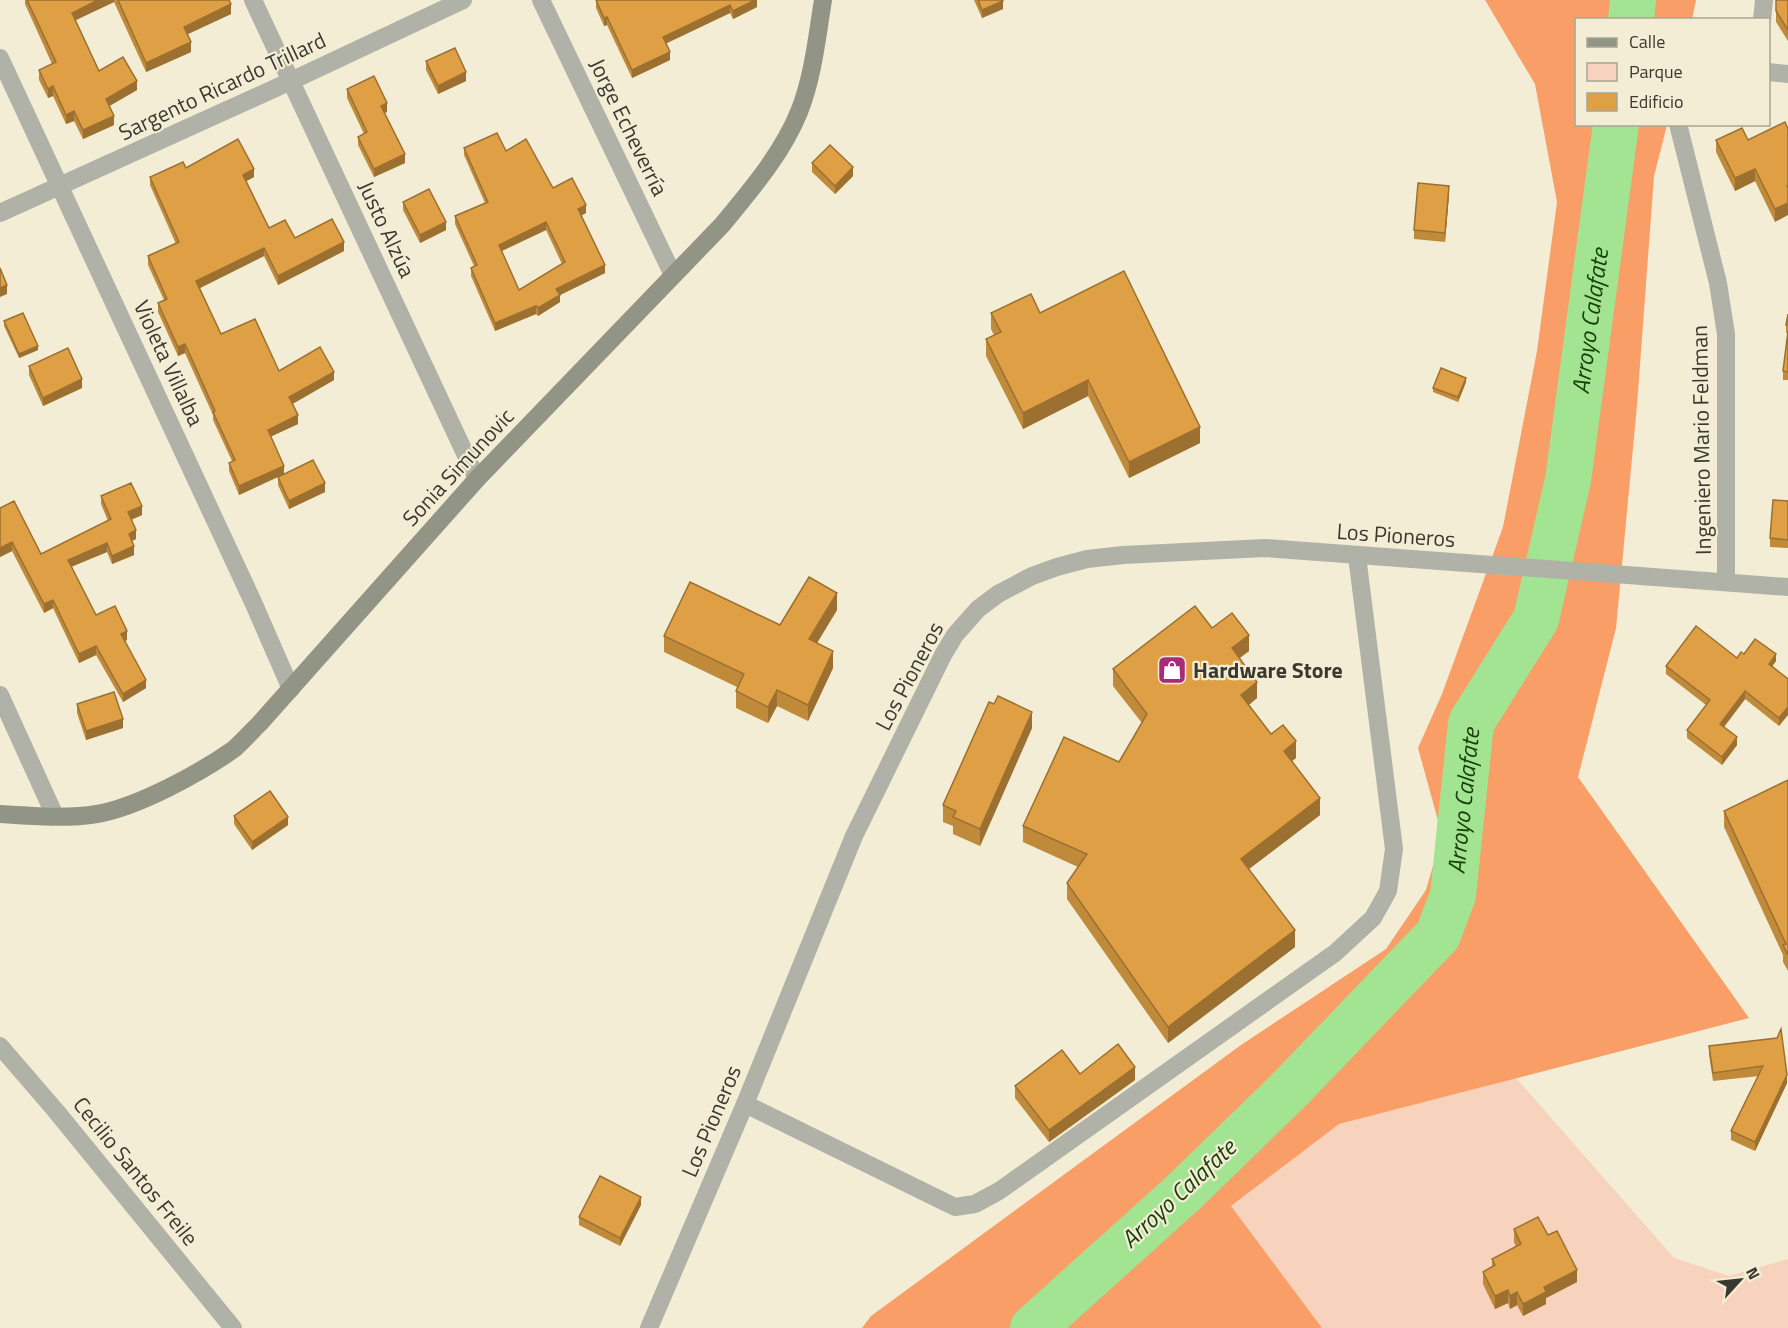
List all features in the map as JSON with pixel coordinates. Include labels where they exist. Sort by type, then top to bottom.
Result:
[{"type":"street","name":"Justo Alzúa","points":[[253,0],[477,479]]},
{"type":"street","name":"Sargento Ricardo Trillard","points":[[0,213],[463,0]]},
{"type":"street","name":"Jorge Echeverría","points":[[541,0],[673,275]]},
{"type":"street","name":"Sonia Simunovic","points":[[0,814],[55,816],[97,814],[130,805],[196,773],[236,747],[477,479],[728,217],[754,186],[780,147],[799,112],[811,66],[823,0]]},
{"type":"street","points":[[1762,18],[1764,0]]},
{"type":"street","name":"Violeta Villalba","points":[[0,58],[291,688]]},
{"type":"street","points":[[1770,72],[1788,74]]},
{"type":"street","name":"Ingeniero Mario Feldman","points":[[1679,126],[1718,283],[1726,334],[1726,581]]},
{"type":"street","name":"Los Pioneros","points":[[649,1328],[746,1104],[854,836],[943,655],[955,635],[978,609],[998,594],[1032,576],[1087,559],[1265,548],[1788,586]]},
{"type":"street","points":[[746,1104],[955,1207],[975,1204],[999,1191],[1335,953],[1373,918],[1388,891],[1394,849],[1357,556]]},
{"type":"street","points":[[0,695],[55,816]]},
{"type":"street","name":"Cecilio Santos Freile","points":[[0,1046],[232,1328]]},
{"type":"green space","points":[[1516,1078],[1674,1258],[1729,1276],[1788,1259],[1788,1328],[1322,1328],[1231,1206],[1339,1124]]},
{"type":"shaded area","points":[[1485,0],[1696,0],[1692,18],[1575,18],[1575,126],[1667,126],[1654,176],[1637,405],[1616,628],[1578,777],[1749,1018],[1339,1124],[1231,1206],[1322,1328],[862,1328],[871,1316],[1241,1045],[1386,949],[1426,890],[1442,835],[1418,748],[1442,694],[1503,527],[1537,351],[1557,202],[1535,84]]},
{"type":"building","points":[[27,0],[98,0],[72,13],[99,71],[123,57],[137,81],[106,99],[114,116],[83,130],[74,111],[66,115],[53,86],[48,89],[39,70],[56,62]]},
{"type":"building","points":[[118,0],[229,0],[231,4],[184,27],[191,42],[146,63]]},
{"type":"building","points":[[596,0],[755,0],[733,11],[730,5],[663,37],[670,52],[632,70],[607,17],[604,18]]},
{"type":"building","points":[[978,0],[1002,0],[1003,1],[982,10]]},
{"type":"building","points":[[1776,0],[1788,0],[1788,30],[1776,11]]},
{"type":"building","points":[[455,48],[466,72],[438,86],[426,61]]},
{"type":"building","points":[[374,76],[387,103],[381,106],[405,154],[374,169],[358,137],[367,132],[347,89]]},
{"type":"building","points":[[1785,122],[1788,129],[1788,203],[1775,209],[1755,169],[1735,178],[1716,140],[1742,128],[1748,140]]},
{"type":"building","points":[[497,133],[506,151],[526,139],[553,188],[572,178],[586,205],[578,209],[605,265],[556,289],[560,295],[538,308],[536,306],[495,323],[471,268],[477,265],[455,216],[488,202],[464,148]],"holes":[[[546,222],[565,262],[519,290],[499,245]]]},
{"type":"building","points":[[238,139],[254,169],[243,175],[269,228],[285,220],[295,238],[332,219],[344,242],[278,276],[264,248],[196,281],[221,334],[255,319],[279,371],[320,347],[334,372],[289,397],[298,415],[268,430],[284,466],[239,486],[229,463],[235,460],[213,412],[215,411],[185,344],[178,347],[158,303],[167,299],[148,256],[179,242],[150,177],[183,162],[186,168]]},
{"type":"building","points":[[830,145],[853,167],[835,186],[812,163]]},
{"type":"building","points":[[1418,183],[1449,186],[1445,233],[1414,230]]},
{"type":"building","points":[[429,189],[446,222],[420,235],[403,202]]},
{"type":"building","points":[[0,268],[7,285],[0,288]]},
{"type":"building","points":[[1124,271],[1200,427],[1129,462],[1088,380],[1023,413],[986,339],[1001,332],[991,313],[1031,294],[1040,313]]},
{"type":"building","points":[[23,313],[38,346],[19,354],[4,321]]},
{"type":"building","points":[[1788,331],[1788,372],[1783,371]]},
{"type":"building","points":[[68,348],[82,379],[43,398],[29,366]]},
{"type":"building","points":[[1441,368],[1466,378],[1458,397],[1433,388]]},
{"type":"building","points":[[313,460],[325,483],[289,501],[278,477]]},
{"type":"building","points":[[131,483],[142,506],[128,512],[136,530],[129,534],[134,546],[112,556],[107,543],[68,560],[96,615],[115,606],[127,631],[121,634],[146,680],[123,694],[96,646],[79,654],[53,600],[44,604],[12,542],[0,548],[0,508],[14,501],[41,554],[111,519],[101,496]]},
{"type":"building","points":[[1773,500],[1788,501],[1788,540],[1770,538]]},
{"type":"building","points":[[809,577],[837,593],[809,639],[833,651],[808,705],[777,690],[768,707],[736,691],[744,674],[664,636],[690,582],[780,625]]},
{"type":"building","points":[[1195,606],[1212,628],[1232,613],[1249,635],[1232,648],[1257,682],[1241,695],[1271,734],[1283,725],[1296,741],[1284,751],[1320,798],[1241,859],[1295,930],[1168,1027],[1067,883],[1087,854],[1023,826],[1064,737],[1119,762],[1147,714],[1113,669]]},
{"type":"building","points":[[1696,626],[1737,658],[1741,652],[1744,654],[1755,639],[1776,654],[1769,664],[1788,679],[1788,707],[1779,718],[1745,691],[1720,724],[1737,737],[1722,757],[1687,730],[1710,700],[1666,666]]},
{"type":"building","points":[[114,692],[123,719],[86,731],[77,704]]},
{"type":"building","points":[[998,696],[1032,712],[980,829],[953,817],[956,811],[943,805],[989,702],[994,704]]},
{"type":"building","points":[[1788,780],[1788,955],[1783,945],[1786,944],[1724,811]]},
{"type":"building","points":[[270,791],[288,817],[252,842],[234,816]]},
{"type":"building","points":[[1781,1029],[1787,1075],[1755,1142],[1731,1131],[1763,1066],[1713,1073],[1709,1046],[1777,1038]]},
{"type":"building","points":[[1118,1044],[1135,1067],[1049,1130],[1015,1086],[1062,1050],[1080,1074]]},
{"type":"building","points":[[600,1176],[641,1197],[620,1238],[579,1217]]},
{"type":"building","points":[[1538,1217],[1548,1235],[1557,1231],[1577,1270],[1544,1287],[1546,1292],[1523,1304],[1517,1292],[1510,1296],[1508,1290],[1495,1296],[1483,1272],[1495,1265],[1492,1259],[1521,1244],[1514,1229]]},
{"type":"waterway","name":"Arroyo Calafate","points":[[1631,18],[1633,0]]},
{"type":"waterway","name":"Arroyo Calafate","points":[[1033,1328],[1183,1193],[1290,1089],[1438,935],[1453,895],[1471,723],[1536,619],[1568,480],[1616,126]]},
{"type":"place","name":"Hardware Store","points":[[1172,670]]}]
